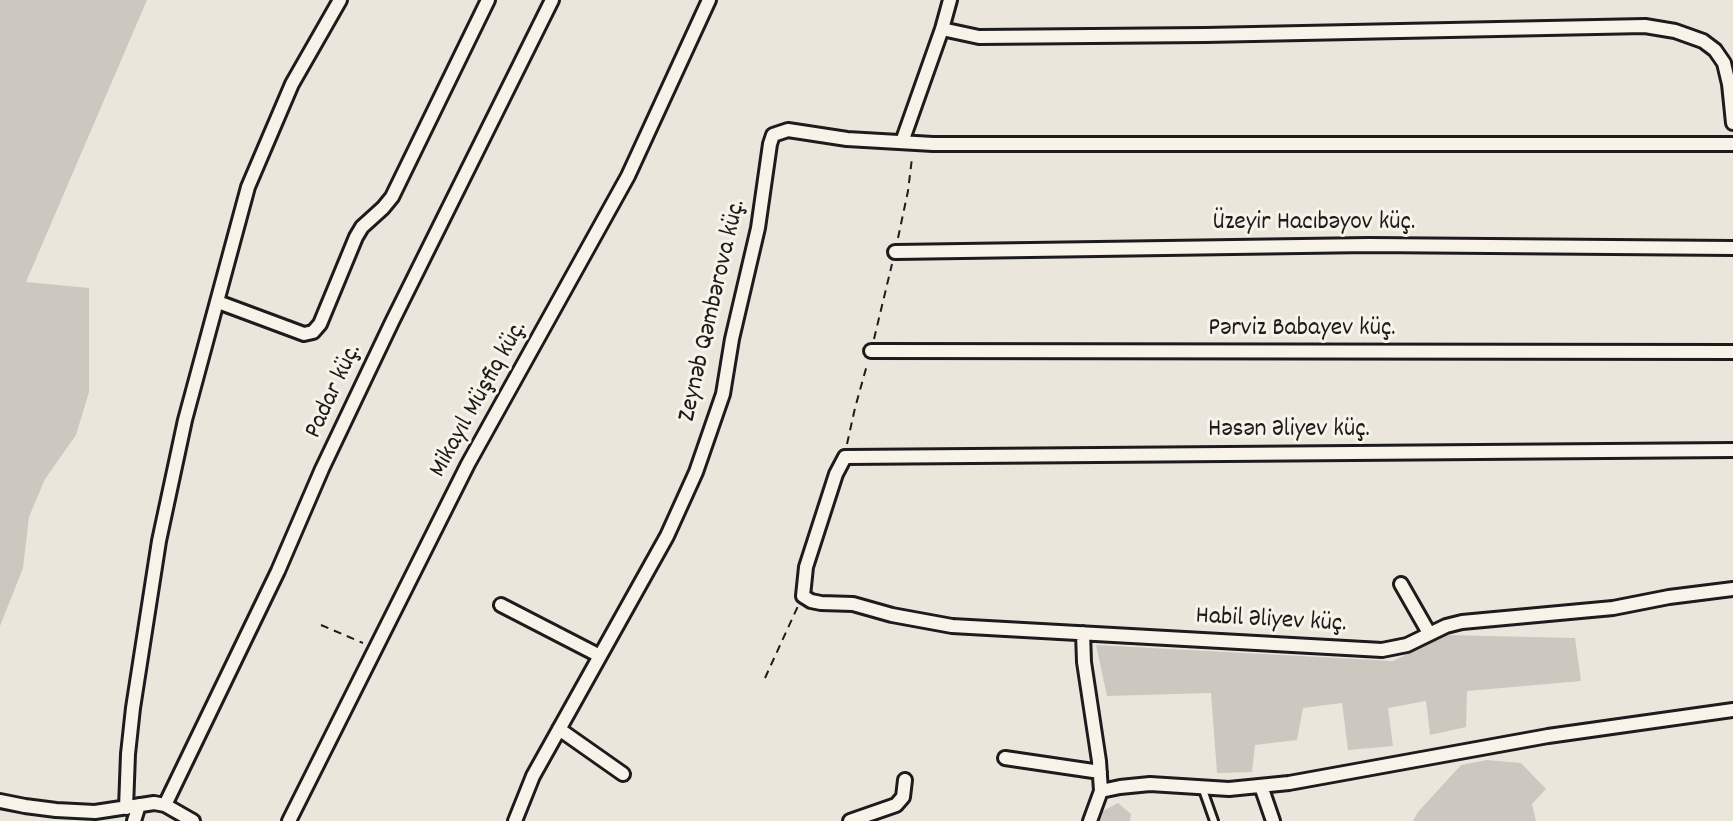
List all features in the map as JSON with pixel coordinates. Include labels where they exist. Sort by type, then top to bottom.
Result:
[{"type":"street","points":[[134,821],[128,754],[133,708],[159,541],[185,420],[248,187],[292,84],[340,0]]},
{"type":"street","points":[[218,302],[304,334],[313,332],[320,324],[356,237],[392,197],[488,0]]},
{"type":"street","name":"Padar küç.","points":[[165,805],[278,571],[322,469],[392,322],[552,0]]},
{"type":"street","name":"Mikayıl Müşfiq küç.","points":[[289,821],[468,464],[628,176],[709,0]]},
{"type":"street","points":[[908,143],[950,0]]},
{"type":"street","points":[[942,29],[979,37],[1645,26],[1675,31],[1703,41],[1715,50],[1724,63],[1733,123]]},
{"type":"street","name":"Zeynəb Qəmbərova küç.","points":[[515,821],[533,776],[667,536],[696,472],[723,394],[732,339],[758,228],[773,135],[788,130],[847,139],[908,143],[1733,144]]},
{"type":"street","name":"Üzeyir Hacıbəyov küç.","points":[[895,252],[1369,245],[1733,248]]},
{"type":"street","name":"Pərviz Babayev küç.","points":[[871,351],[1733,352]]},
{"type":"street","name":"Həsən Əliyev küç.","points":[[845,457],[1733,450]]},
{"type":"street","points":[[803,596],[806,567],[836,474],[845,457]]},
{"type":"street","points":[[1401,584],[1429,633]]},
{"type":"street","name":"Habil Əliyev küç.","points":[[803,596],[811,601],[853,604],[952,626],[1382,650],[1407,645],[1429,633],[1462,622],[1613,608],[1733,589]]},
{"type":"street","points":[[501,605],[600,656]]},
{"type":"street","points":[[1083,633],[1101,791],[1090,821]]},
{"type":"street","points":[[1101,791],[1150,784],[1229,789],[1289,783],[1548,736],[1733,710]]},
{"type":"street","points":[[559,729],[623,774]]},
{"type":"street","points":[[1005,758],[1100,772]]},
{"type":"street","points":[[858,820],[896,805],[903,797],[905,780]]},
{"type":"street","points":[[1261,786],[1273,821]]},
{"type":"street","points":[[0,801],[56,810],[95,812],[154,803],[165,805],[193,821]]},
{"type":"lane","points":[[1202,787],[1214,821]]},
{"type":"path","points":[[845,457],[908,191],[908,143]]},
{"type":"path","points":[[765,678],[803,596]]},
{"type":"path","points":[[321,625],[375,649]]},
{"type":"shaded area","points":[[0,0],[147,0],[26,282],[89,288],[89,392],[76,435],[45,479],[29,517],[23,568],[0,626]]},
{"type":"shaded area","points":[[1447,635],[1575,638],[1581,681],[1467,691],[1466,727],[1430,735],[1426,701],[1388,708],[1393,746],[1348,750],[1342,703],[1303,708],[1297,740],[1255,745],[1252,772],[1217,773],[1211,693],[1107,696],[1096,645],[1393,661]]},
{"type":"shaded area","points":[[1487,760],[1521,763],[1546,789],[1532,804],[1536,821],[1413,821],[1461,765]]},
{"type":"shaded area","points":[[1118,803],[1131,814],[1130,821],[1094,821],[1103,811]]}]
